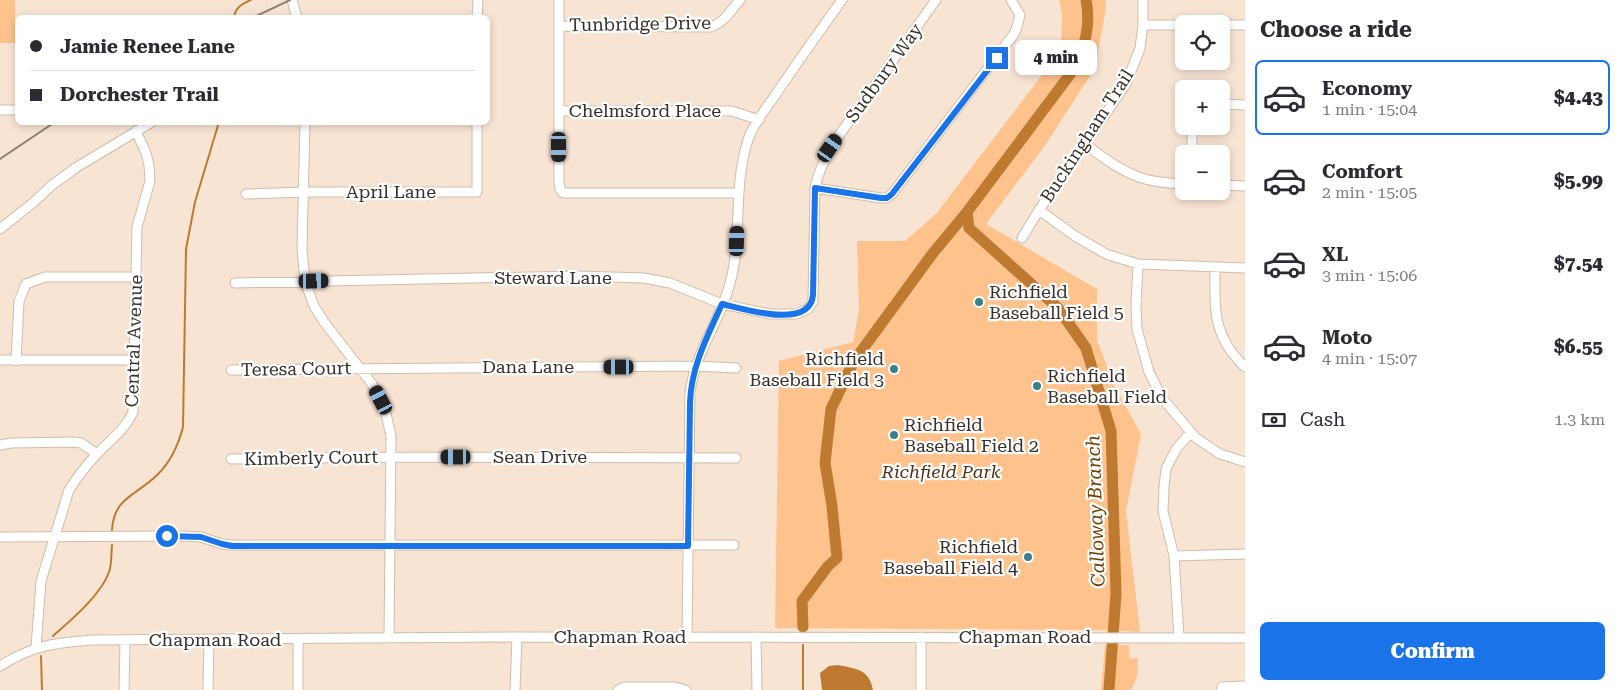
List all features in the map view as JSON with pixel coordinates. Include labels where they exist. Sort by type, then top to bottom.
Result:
[{"type":"street","points":[[292,0],[296,15]]},
{"type":"street","points":[[478,0],[478,15]]},
{"type":"street","points":[[560,0],[559,182],[563,193],[738,193]]},
{"type":"street","name":"Tunbridge Drive","points":[[560,26],[711,26],[721,23],[729,16],[740,0]]},
{"type":"street","points":[[687,637],[690,393],[695,366],[727,293],[736,255],[738,193],[748,141],[759,120],[796,63],[842,0]]},
{"type":"street","name":"Sudbury Way","points":[[796,314],[808,309],[812,301],[815,188],[818,173],[830,148],[936,0]]},
{"type":"street","points":[[815,188],[881,198],[887,198],[892,194],[1014,34],[1018,27],[1020,15],[1011,0]]},
{"type":"street","name":"Buckingham Trail","points":[[1022,238],[1039,210],[1126,84],[1140,48],[1144,0]]},
{"type":"street","points":[[1143,25],[1175,25]]},
{"type":"street","points":[[1230,25],[1245,25]]},
{"type":"street","points":[[1230,104],[1245,105]]},
{"type":"street","points":[[0,110],[15,110]]},
{"type":"street","name":"Chelmsford Place","points":[[560,111],[732,111],[759,120]]},
{"type":"street","points":[[0,229],[52,185],[77,167],[146,125]]},
{"type":"street","points":[[305,125],[302,249],[305,281],[314,306],[324,322],[372,384],[386,414],[391,436],[389,638]]},
{"type":"street","name":"April Lane","points":[[246,194],[478,192],[477,125]]},
{"type":"street","name":"Central Avenue","points":[[36,648],[41,581],[69,490],[77,477],[97,454],[129,422],[133,412],[137,227],[150,181],[146,153],[136,130]]},
{"type":"street","points":[[1085,144],[1134,176],[1175,183]]},
{"type":"street","points":[[1230,185],[1245,186]]},
{"type":"street","points":[[1039,210],[1075,236],[1106,254],[1138,264],[1245,268]]},
{"type":"street","points":[[1138,264],[1137,330],[1149,372],[1162,398],[1196,438],[1220,454],[1245,462]]},
{"type":"street","points":[[1215,267],[1217,323],[1223,341],[1233,356],[1245,367]]},
{"type":"street","name":"Steward Lane","points":[[235,283],[578,276],[644,278],[670,283],[722,304],[770,314],[796,314]]},
{"type":"street","points":[[16,360],[19,301],[26,284],[45,277],[136,277]]},
{"type":"street","points":[[0,360],[135,360]]},
{"type":"street","name":"Dana Lane","points":[[361,368],[695,366],[736,368]]},
{"type":"street","name":"Teresa Court","points":[[231,370],[361,368]]},
{"type":"street","points":[[1179,638],[1174,556],[1163,511],[1164,487],[1166,469],[1177,448],[1191,432]]},
{"type":"street","points":[[0,445],[11,443],[72,442],[81,443],[97,454]]},
{"type":"street","name":"Sean Drive","points":[[392,457],[736,458]]},
{"type":"street","name":"Kimberly Court","points":[[231,459],[392,457]]},
{"type":"street","points":[[0,537],[184,536],[201,537],[232,546],[734,545]]},
{"type":"street","points":[[1174,556],[1245,554]]},
{"type":"street","points":[[515,690],[517,637]]},
{"type":"street","name":"Chapman Road","points":[[0,666],[36,648],[68,642],[125,640],[517,637],[1245,638]]},
{"type":"street","points":[[756,637],[757,690]]},
{"type":"street","points":[[921,637],[921,690]]},
{"type":"street","points":[[298,639],[298,690]]},
{"type":"street","points":[[124,690],[125,640]]},
{"type":"street","points":[[208,690],[209,640]]},
{"type":"street","points":[[1222,690],[1222,687],[1245,686]]},
{"type":"street","points":[[618,690],[624,687],[675,687],[686,690]]},
{"type":"green space","points":[[0,0],[15,0],[15,43],[0,43]]},
{"type":"green space","name":"Richfield Park","points":[[1059,0],[1106,0],[1095,68],[1046,144],[986,224],[1097,289],[1097,340],[1114,385],[1141,434],[1126,511],[1140,632],[1104,630],[775,628],[779,361],[853,342],[859,310],[857,241],[905,241],[936,214],[1061,50],[1062,14]]},
{"type":"green space","points":[[1105,645],[1129,645],[1129,659],[1138,658],[1137,677],[1131,690],[1101,690]]},
{"type":"shaded area","points":[[838,665],[861,671],[869,678],[873,690],[822,690],[820,673],[829,666]]},
{"type":"waterway","points":[[235,15],[237,9],[251,0]]},
{"type":"waterway","points":[[803,627],[802,601],[828,566],[837,558],[832,506],[825,463],[831,409],[854,361],[933,253],[967,212],[1077,65],[1086,33],[1088,17],[1086,0]]},
{"type":"waterway","points":[[112,530],[117,510],[127,498],[149,482],[166,465],[176,447],[183,427],[186,249],[195,202],[218,125]]},
{"type":"waterway","name":"Calloway Branch","points":[[967,212],[969,228],[1058,308],[1086,348],[1111,431],[1116,594],[1109,690]]},
{"type":"waterway","points":[[53,636],[85,607],[105,581],[110,569],[112,545]]},
{"type":"waterway","points":[[803,645],[803,690]]},
{"type":"waterway","points":[[41,656],[42,690]]},
{"type":"railway","points":[[258,15],[290,0]]},
{"type":"railway","points":[[0,159],[51,125]]},
{"type":"place","name":"Richfield Baseball Field 5","points":[[979,302]]},
{"type":"place","name":"Richfield Baseball Field 3","points":[[894,369]]},
{"type":"place","name":"Richfield Baseball Field","points":[[1037,386]]},
{"type":"place","name":"Richfield Baseball Field 2","points":[[894,435]]},
{"type":"place","name":"Richfield Baseball Field 4","points":[[1028,557]]},
{"type":"route","points":[[167,536],[208,538],[232,546],[688,546],[690,393],[695,366],[700,352],[722,304],[784,315],[796,314],[808,309],[813,295],[815,188],[887,198],[897,189],[997,58]]}]
